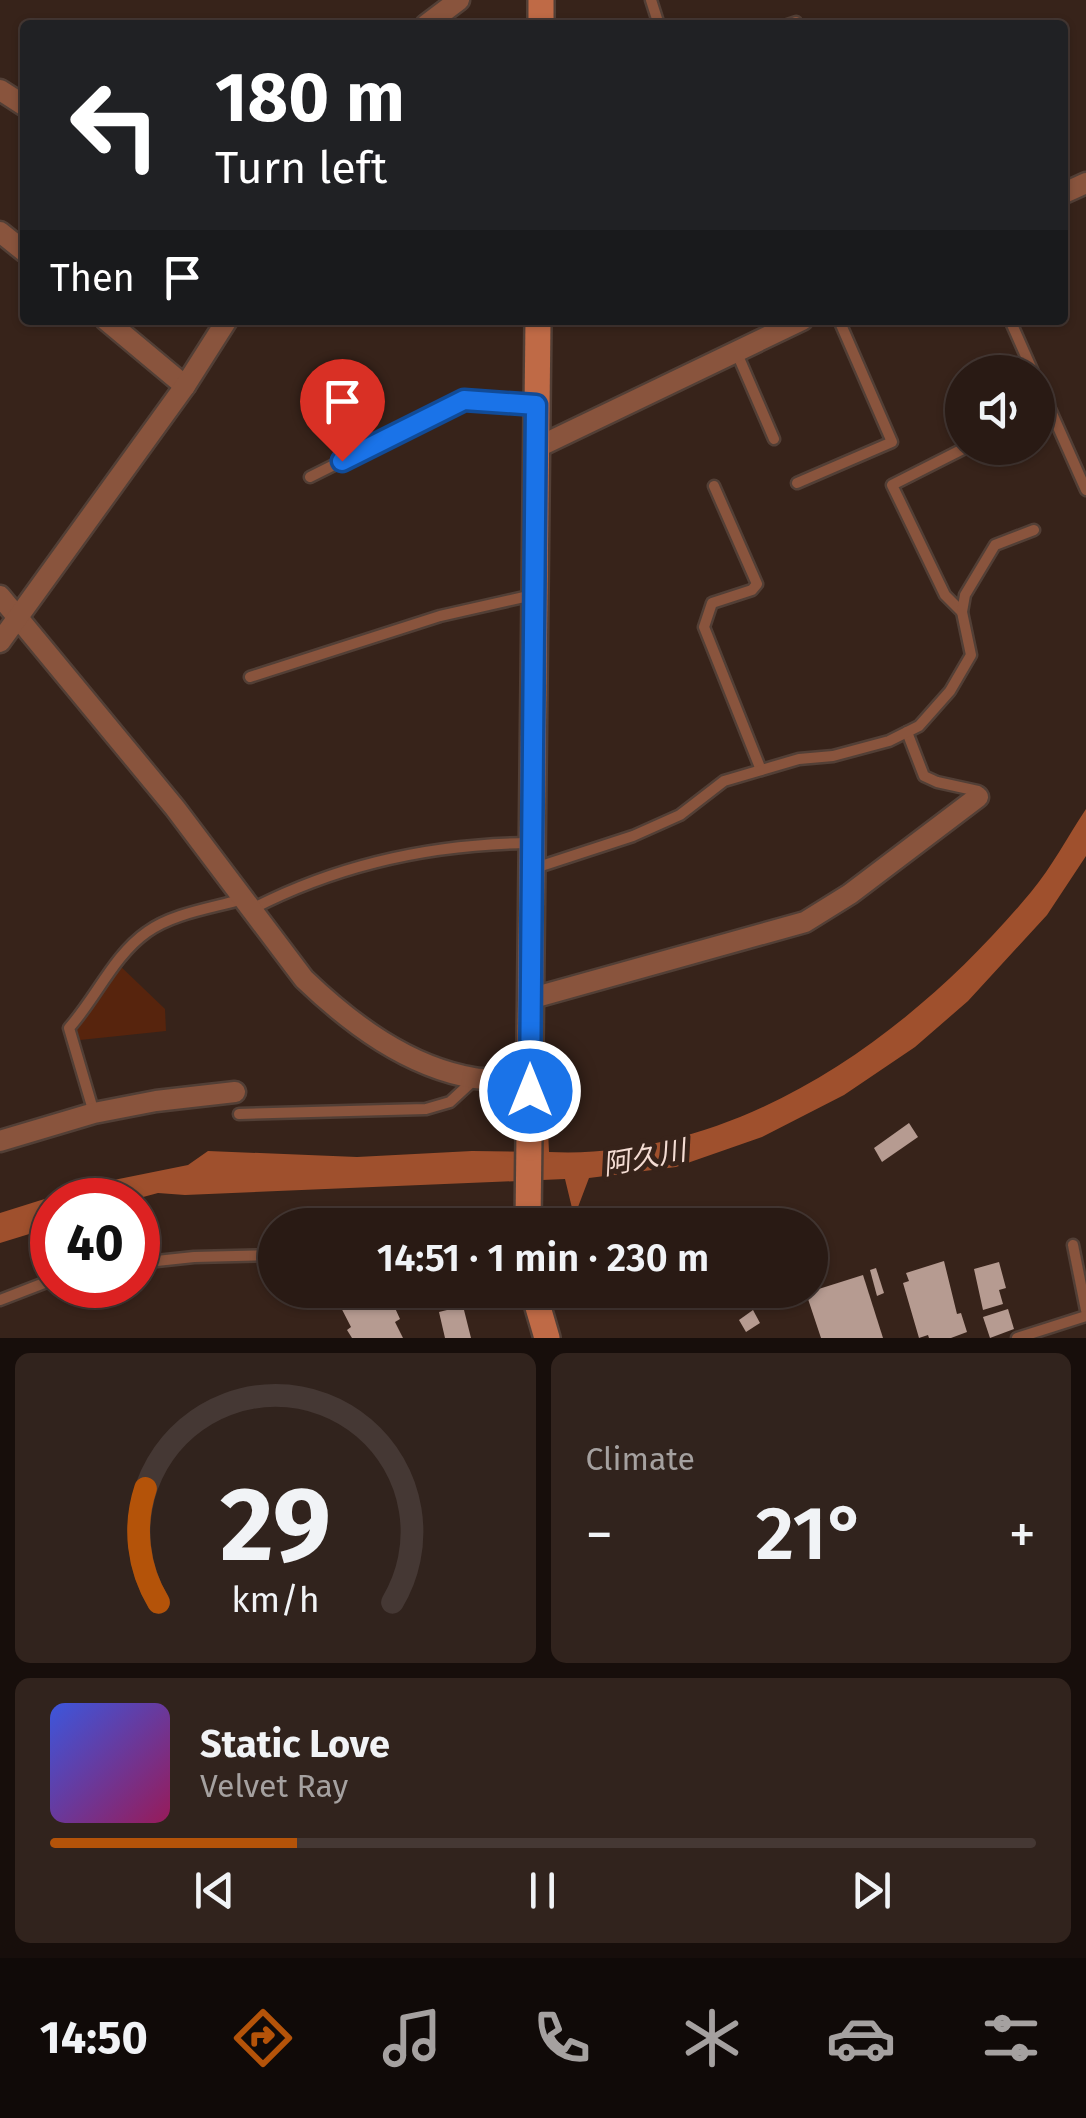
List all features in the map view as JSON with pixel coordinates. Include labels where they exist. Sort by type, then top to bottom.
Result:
[{"type":"street","points":[[433,20],[459,0]]},
{"type":"street","points":[[0,232],[20,248]]},
{"type":"street","points":[[112,325],[185,386]]},
{"type":"street","points":[[0,642],[185,386],[224,325]]},
{"type":"street","points":[[528,1208],[538,325]]},
{"type":"street","points":[[536,448],[791,325]]},
{"type":"street","points":[[0,596],[175,808],[304,979],[365,1032],[434,1067],[476,1078],[530,1084]]},
{"type":"street","points":[[529,999],[805,922],[850,894],[978,797]]},
{"type":"street","points":[[0,1141],[94,1113],[235,1092]]},
{"type":"street","points":[[538,1308],[547,1338]]},
{"type":"lane","points":[[797,483],[892,442],[841,325]]},
{"type":"lane","points":[[1012,325],[1025,355]]},
{"type":"lane","points":[[736,351],[774,439]]},
{"type":"lane","points":[[310,478],[464,400],[536,405]]},
{"type":"lane","points":[[1055,431],[1086,490]]},
{"type":"lane","points":[[945,458],[892,485],[945,596],[962,612]]},
{"type":"lane","points":[[714,486],[757,584],[752,590],[712,603],[704,628],[762,770]]},
{"type":"lane","points":[[531,870],[680,816],[724,781],[799,759],[832,756],[889,740],[919,726],[950,692],[971,655],[962,612],[965,595],[995,545],[1034,530]]},
{"type":"lane","points":[[250,677],[440,616],[534,595]]},
{"type":"lane","points":[[907,732],[924,776],[978,790],[978,797]]},
{"type":"lane","points":[[94,1113],[69,1028],[117,963],[148,931],[188,914],[248,904],[382,860],[491,843],[532,843]]},
{"type":"lane","points":[[239,1114],[426,1110],[450,1102],[476,1078]]},
{"type":"lane","points":[[1017,1338],[1086,1313],[1072,1244]]},
{"type":"lane","points":[[160,1262],[258,1256]]},
{"type":"lane","points":[[0,1300],[30,1288]]},
{"type":"shaded area","points":[[117,963],[165,1009],[166,1031],[80,1040],[74,1023]]},
{"type":"water","name":"阿久川","points":[[1086,809],[1086,856],[1047,915],[968,1001],[915,1047],[844,1095],[762,1137],[676,1167],[589,1178],[578,1207],[572,1208],[565,1179],[185,1195],[160,1193],[160,1178],[124,1178],[188,1165],[208,1151],[357,1157],[543,1152],[543,1131],[548,1131],[549,1152],[620,1149],[688,1135],[755,1111],[818,1078],[877,1039],[985,944],[1053,862]]},
{"type":"water","points":[[30,1204],[30,1234],[0,1243],[0,1213]]},
{"type":"building","points":[[909,1123],[918,1137],[882,1162],[874,1148]]},
{"type":"building","points":[[944,1261],[957,1314],[961,1313],[967,1332],[951,1338],[919,1338],[903,1283],[909,1281],[906,1273]]},
{"type":"building","points":[[999,1262],[1006,1288],[999,1290],[1003,1304],[983,1310],[974,1269]]},
{"type":"building","points":[[876,1268],[884,1293],[877,1296],[870,1270]]},
{"type":"building","points":[[863,1275],[883,1338],[821,1338],[811,1308],[828,1308],[828,1286]]},
{"type":"building","points":[[341,1308],[395,1308],[400,1319],[395,1322],[403,1338],[352,1338],[347,1330],[351,1327]]},
{"type":"building","points":[[464,1308],[471,1338],[445,1338],[439,1312]]},
{"type":"building","points":[[1008,1309],[1014,1329],[990,1338],[983,1317]]},
{"type":"building","points":[[753,1310],[760,1323],[746,1332],[739,1320]]},
{"type":"route","points":[[342,461],[464,400],[536,405],[530,1091]]}]
